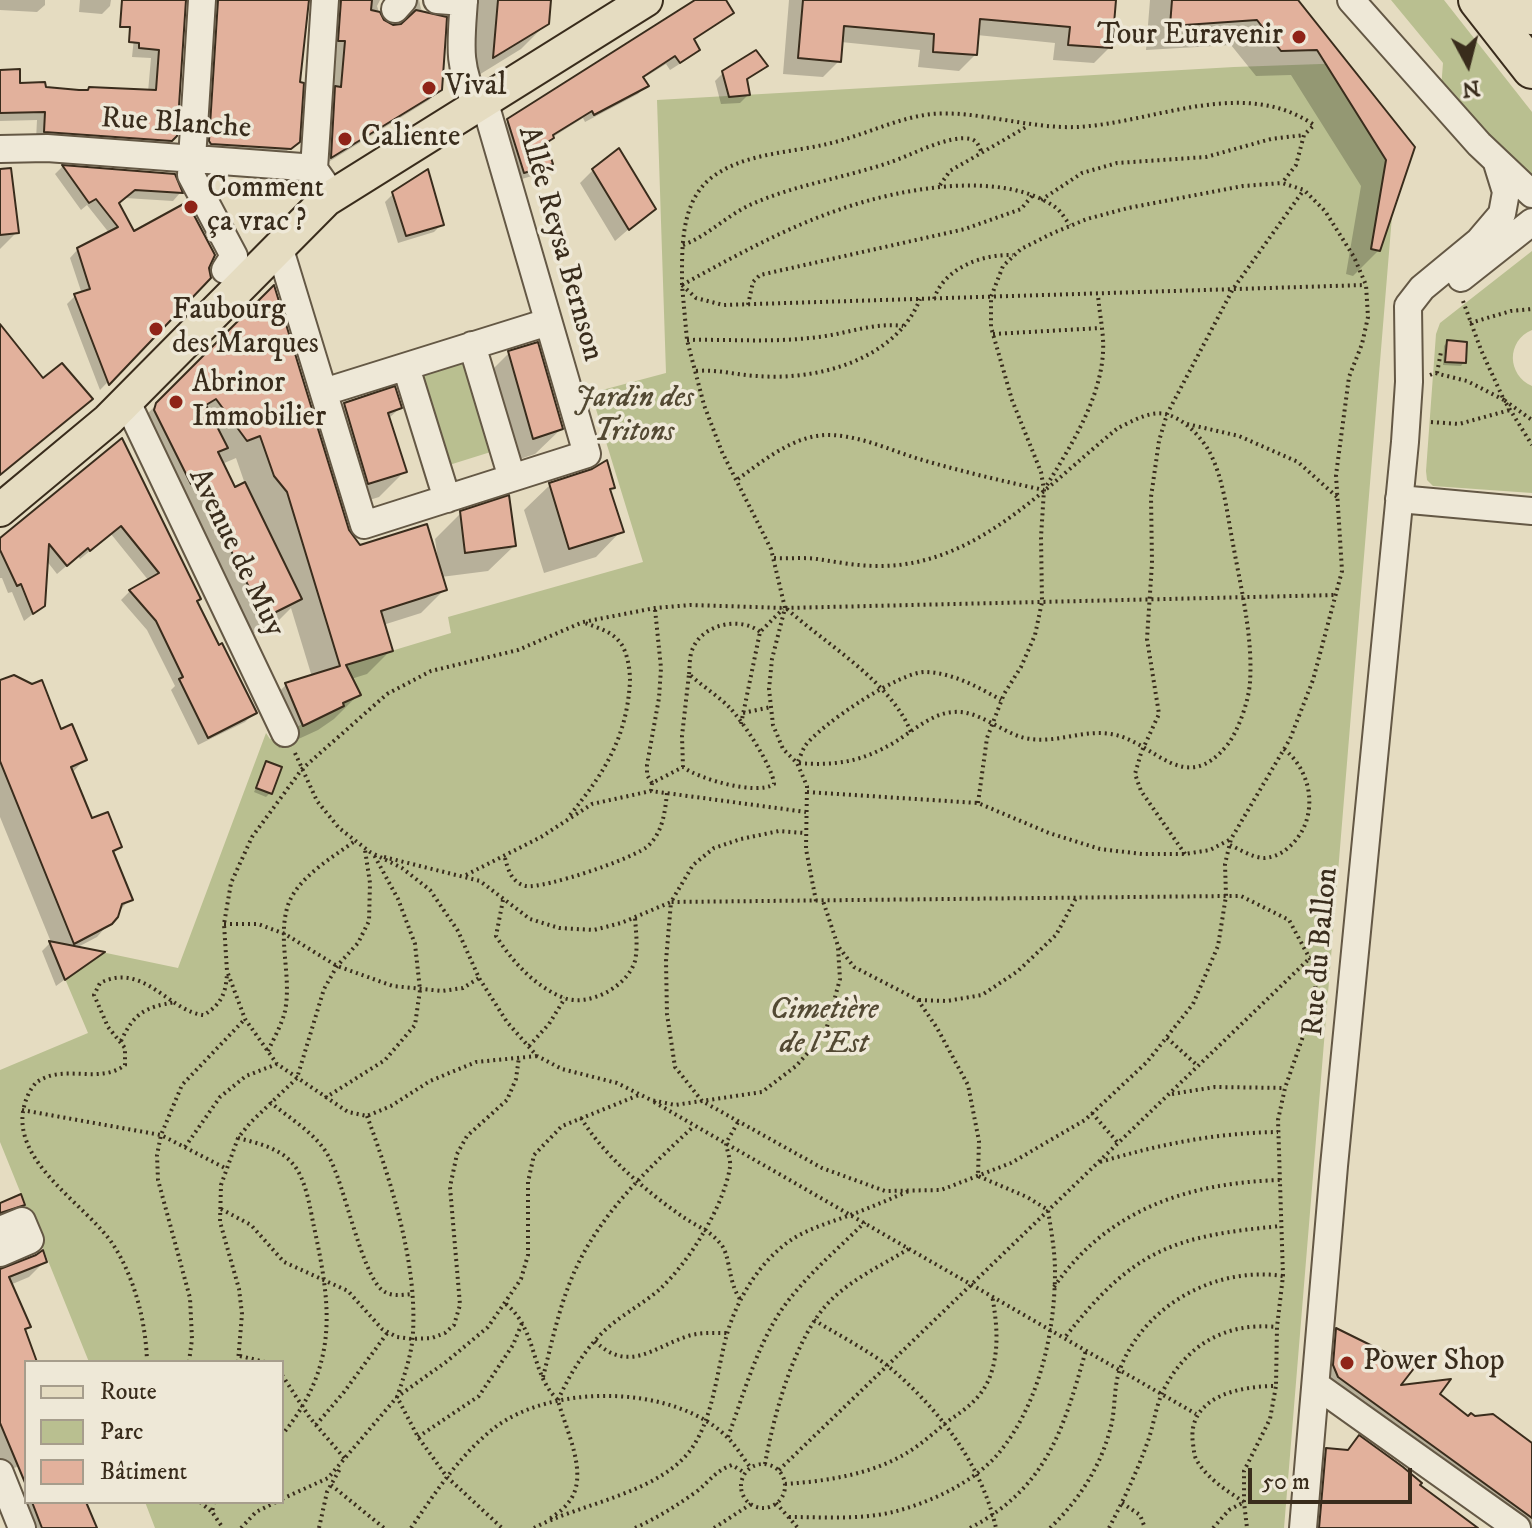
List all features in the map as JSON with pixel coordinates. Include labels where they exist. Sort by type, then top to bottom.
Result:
[{"type":"highway","points":[[1478,0],[1532,69]]},
{"type":"highway","points":[[1520,0],[1532,15]]},
{"type":"main road","points":[[0,510],[127,402],[308,216],[333,196],[646,0]]},
{"type":"street","points":[[202,0],[191,175],[234,256],[225,270]]},
{"type":"street","points":[[325,0],[314,169],[333,196]]},
{"type":"street","points":[[437,0],[464,1]]},
{"type":"street","points":[[1351,0],[1497,163],[1532,194]]},
{"type":"street","name":"Allée Reysa Bernson","points":[[279,246],[364,525],[587,454],[480,102],[462,71],[464,1]]},
{"type":"street","name":"Rue Blanche","points":[[0,149],[27,147],[314,169]]},
{"type":"street","name":"Rue du Ballon","points":[[1409,382],[1408,306],[1422,288],[1479,241],[1502,214],[1506,192],[1497,163]]},
{"type":"street","name":"Rue du Ballon","points":[[1303,1528],[1321,1304],[1409,382],[1420,316],[1425,307],[1532,222]]},
{"type":"street","points":[[324,392],[548,322]]},
{"type":"street","points":[[472,345],[512,478]]},
{"type":"street","points":[[406,367],[447,499]]},
{"type":"street","name":"Avenue de Muy","points":[[127,402],[285,733]]},
{"type":"street","points":[[1399,499],[1532,511]]},
{"type":"street","points":[[0,1230],[22,1221],[30,1240],[0,1253]]},
{"type":"street","points":[[1316,1385],[1517,1528]]},
{"type":"street","points":[[0,1473],[22,1528]]},
{"type":"path","points":[[816,901],[804,833],[807,786],[797,763],[783,749],[773,725],[769,689],[772,659],[785,608],[774,558],[760,523],[722,452],[687,340],[682,285],[683,245],[687,215],[697,195],[710,179],[730,166],[828,144],[892,123],[934,114],[1046,128],[1082,127],[1196,107],[1264,103],[1296,113],[1314,125],[1304,135],[1296,165],[1282,183]]},
{"type":"path","points":[[940,185],[950,171],[1030,125]]},
{"type":"path","points":[[1041,200],[1082,173],[1117,163],[1206,157],[1271,139],[1304,135]]},
{"type":"path","points":[[683,245],[748,205],[784,191],[887,163],[942,142],[969,138],[977,142],[982,153]]},
{"type":"path","points":[[804,833],[779,831],[714,848],[693,865],[671,902],[666,961],[667,1014],[675,1067],[702,1101],[738,1122],[822,1168],[885,1191],[941,1190],[1011,1163],[1092,1113],[1147,1062],[1167,1038],[1193,1004],[1218,946],[1226,896],[1225,864],[1230,842],[1284,749],[1313,680],[1342,571],[1337,497],[1341,424],[1349,377],[1362,344],[1368,317],[1366,285],[1354,257],[1325,211],[1304,190],[1282,183],[1243,186],[1128,208],[1070,226],[1015,255],[1003,266],[991,297],[993,334],[1012,400],[1041,472],[1044,490],[1042,602],[1035,635],[992,725],[979,776],[978,803]]},
{"type":"path","points":[[682,285],[752,246],[842,208],[940,185],[999,187],[1032,196],[1056,208],[1070,226]]},
{"type":"path","points":[[1185,854],[1141,791],[1135,774],[1159,714],[1147,639],[1151,497],[1159,441],[1167,414],[1233,289],[1304,190]]},
{"type":"path","points":[[748,305],[750,291],[760,275],[965,229],[1021,209],[1032,196]]},
{"type":"path","points":[[934,299],[938,286],[955,270],[983,258],[1015,255]]},
{"type":"path","points":[[682,285],[696,298],[723,305],[1366,285]]},
{"type":"path","points":[[1044,490],[1091,405],[1103,340],[1098,294]]},
{"type":"path","points":[[1462,298],[1504,400],[1532,445]]},
{"type":"path","points":[[695,371],[714,369],[759,377],[803,376],[837,368],[870,354],[903,326],[920,299]]},
{"type":"path","points":[[1470,323],[1511,311],[1532,309]]},
{"type":"path","points":[[687,340],[782,340],[820,337],[888,324],[903,326]]},
{"type":"path","points":[[993,334],[1101,328]]},
{"type":"path","points":[[1437,373],[1441,352]]},
{"type":"path","points":[[1409,382],[1437,373],[1467,381],[1504,400],[1532,420]]},
{"type":"path","points":[[1430,422],[1459,424],[1510,410]]},
{"type":"path","points":[[774,558],[880,566],[918,562],[962,546],[996,528],[1118,428],[1141,417],[1167,414],[1195,432],[1214,462],[1223,492],[1249,639],[1250,685],[1240,719],[1229,743],[1210,761],[1192,768],[1167,763],[1144,747],[1110,733],[1043,741],[1024,738],[973,715],[956,712],[938,715],[893,743],[848,763],[824,766],[797,763]]},
{"type":"path","points":[[1183,423],[1239,436],[1298,462],[1337,497]]},
{"type":"path","points":[[737,480],[770,455],[796,442],[829,435],[869,442],[967,472],[1044,490]]},
{"type":"path","points":[[147,1360],[144,1329],[126,1267],[96,1223],[70,1199],[32,1153],[23,1129],[22,1110],[27,1096],[37,1082],[68,1072],[106,1074],[125,1065],[126,1056],[121,1041],[108,1027],[94,995],[100,983],[123,979],[145,982],[190,1014],[204,1015],[219,1005],[227,989],[224,924],[231,883],[252,837],[302,769],[387,694],[431,671],[518,650],[583,622],[655,608],[691,605],[785,608],[1337,595]]},
{"type":"path","points":[[651,791],[647,765],[661,668],[655,608]]},
{"type":"path","points":[[741,724],[760,632],[785,608]]},
{"type":"path","points":[[785,608],[880,689],[902,712],[911,732]]},
{"type":"path","points":[[567,819],[612,755],[623,732],[629,704],[630,674],[626,653],[619,640],[583,622]]},
{"type":"path","points":[[689,674],[730,708],[774,778],[774,784],[769,788],[726,784],[693,775],[683,767],[682,736],[689,674],[693,647],[704,634],[719,626],[735,623],[751,625],[760,632]]},
{"type":"path","points":[[797,763],[805,746],[825,726],[907,675],[925,672],[952,676],[1001,701]]},
{"type":"path","points":[[743,713],[771,707]]},
{"type":"path","points":[[285,733],[317,801],[339,828],[374,855],[402,868],[430,890],[458,931],[479,978],[507,1022],[537,1056],[562,1069],[617,1083],[651,1100],[1196,1414]]},
{"type":"path","points":[[1230,842],[1251,855],[1269,857],[1280,854],[1303,831],[1309,815],[1310,797],[1296,758],[1284,749]]},
{"type":"path","points":[[652,783],[683,767]]},
{"type":"path","points":[[464,876],[504,857],[592,804],[651,791],[806,812]]},
{"type":"path","points":[[807,792],[978,803],[1049,833],[1100,849],[1142,854],[1185,854],[1210,850],[1230,842]]},
{"type":"path","points":[[504,857],[517,883],[528,887],[621,860],[648,847],[660,831],[667,793]]},
{"type":"path","points":[[268,1051],[285,1012],[288,905],[300,886],[355,841]]},
{"type":"path","points":[[238,1360],[242,1314],[239,1289],[220,1222],[221,1185],[238,1138],[270,1102],[297,1078],[324,989],[337,966],[358,943],[369,921],[370,883],[365,848]]},
{"type":"path","points":[[374,855],[480,881],[530,919],[559,928],[594,930],[635,918],[671,902],[1241,896],[1289,920],[1316,970],[1315,1002],[1285,1088],[1278,1120],[1283,1276],[1277,1327],[1276,1386],[1270,1419],[1244,1471],[1247,1528]]},
{"type":"path","points":[[325,1098],[385,1060],[415,1025],[420,990],[415,944],[398,899],[374,855]]},
{"type":"path","points":[[838,946],[854,967],[918,1000],[947,1001],[982,995],[1018,971],[1056,935],[1076,898]]},
{"type":"path","points":[[503,900],[496,936],[513,961],[540,984],[565,998],[583,1000],[602,995],[623,981],[634,963],[637,939],[635,918]]},
{"type":"path","points":[[651,1100],[675,1105],[762,1092],[796,1066],[825,1034],[840,979],[838,946],[823,901]]},
{"type":"path","points":[[224,924],[258,924],[285,934],[337,966],[393,986],[442,991],[463,988],[479,978]]},
{"type":"path","points":[[779,1470],[1311,957]]},
{"type":"path","points":[[227,971],[245,1019],[277,1064],[348,1112],[367,1116],[391,1106],[430,1081],[476,1062],[537,1056]]},
{"type":"path","points":[[529,1046],[549,1024],[565,998]]},
{"type":"path","points":[[918,1000],[968,1085],[979,1141],[978,1176]]},
{"type":"path","points":[[121,1041],[130,1021],[140,1013],[157,1005],[176,1002]]},
{"type":"path","points":[[189,1360],[190,1298],[158,1180],[157,1155],[161,1135],[182,1085],[245,1019]]},
{"type":"path","points":[[1167,1038],[1198,1066]]},
{"type":"path","points":[[221,1209],[251,1225],[284,1262],[348,1291],[382,1329],[412,1339],[432,1338],[445,1333],[454,1325],[460,1305],[450,1187],[457,1154],[467,1136],[507,1100],[516,1079],[519,1057]]},
{"type":"path","points":[[185,1147],[220,1097],[246,1076],[277,1064]]},
{"type":"path","points":[[1169,1094],[1215,1087],[1285,1088]]},
{"type":"path","points":[[284,1498],[328,1478],[397,1397],[488,1327],[521,1279],[528,1255],[528,1182],[534,1155],[562,1126],[639,1095]]},
{"type":"path","points":[[270,1102],[311,1134],[329,1156],[360,1245],[381,1289],[393,1295],[412,1294]]},
{"type":"path","points":[[22,1110],[161,1135],[227,1169]]},
{"type":"path","points":[[1092,1113],[1118,1143]]},
{"type":"path","points":[[367,1116],[392,1189],[412,1294],[409,1360],[397,1397],[418,1437],[447,1477],[502,1528]]},
{"type":"path","points":[[581,1118],[589,1131],[637,1181],[720,1242],[727,1254],[733,1289],[740,1299]]},
{"type":"path","points":[[558,1400],[569,1376],[604,1330],[659,1290],[683,1264],[705,1231],[730,1166],[726,1143],[738,1122]]},
{"type":"path","points":[[543,1377],[561,1309],[579,1261],[615,1207],[637,1181],[694,1126]]},
{"type":"path","points":[[1098,1163],[1189,1139],[1230,1133],[1278,1132]]},
{"type":"path","points":[[238,1138],[261,1144],[294,1165],[307,1197],[325,1280],[329,1318],[325,1352],[304,1408],[284,1433]]},
{"type":"path","points":[[978,1176],[1027,1197],[1048,1210]]},
{"type":"path","points":[[1054,1287],[1072,1261],[1103,1232],[1139,1210],[1190,1191],[1246,1181],[1280,1180]]},
{"type":"path","points":[[534,1528],[628,1493],[667,1472],[694,1446],[717,1379],[727,1333],[740,1299],[762,1267],[791,1240],[911,1190]]},
{"type":"path","points":[[789,1517],[891,1513],[938,1497],[976,1473],[997,1455],[1023,1418],[1039,1377],[1054,1287],[1055,1268],[1048,1210]]},
{"type":"path","points":[[728,1437],[765,1340],[781,1311],[865,1222]]},
{"type":"path","points":[[1065,1337],[1095,1299],[1123,1274],[1158,1250],[1194,1238],[1234,1230],[1281,1226]]},
{"type":"path","points":[[765,1464],[773,1420],[814,1320],[832,1299],[851,1284],[910,1248]]},
{"type":"path","points":[[1050,1528],[1071,1508],[1094,1472],[1110,1430],[1120,1370],[1137,1340],[1161,1311],[1191,1290],[1225,1277],[1264,1273],[1283,1276]]},
{"type":"path","points":[[785,1484],[864,1472],[912,1450],[972,1405],[988,1380],[996,1355],[997,1323],[992,1295]]},
{"type":"path","points":[[506,1304],[522,1323],[550,1392],[558,1400],[578,1473],[575,1490],[568,1503],[547,1521]]},
{"type":"path","points":[[814,1320],[887,1366],[946,1423],[976,1473],[996,1528]]},
{"type":"path","points":[[418,1437],[479,1396],[513,1345],[522,1323]]},
{"type":"path","points":[[1109,1528],[1149,1439],[1162,1393],[1183,1357],[1206,1341],[1233,1330],[1259,1325],[1277,1327]]},
{"type":"path","points":[[316,1425],[388,1332]]},
{"type":"path","points":[[595,1341],[618,1356],[637,1358],[693,1335],[727,1333]]},
{"type":"path","points":[[970,1528],[992,1516],[1025,1489],[1048,1459],[1086,1350]]},
{"type":"path","points":[[239,1355],[258,1360]]},
{"type":"path","points":[[284,1378],[316,1425],[346,1459]]},
{"type":"path","points":[[1244,1502],[1215,1484],[1196,1459],[1191,1431],[1196,1414],[1202,1407],[1232,1391],[1276,1386]]},
{"type":"path","points":[[411,1528],[447,1477],[493,1429],[520,1412],[558,1400],[626,1398],[666,1403],[704,1420],[728,1437],[750,1467]]},
{"type":"path","points":[[319,1528],[331,1485],[346,1459]]},
{"type":"path","points":[[765,1464],[779,1470],[785,1484],[781,1499],[764,1508],[751,1504],[742,1495],[741,1487],[750,1467],[765,1464]]},
{"type":"path","points":[[635,1528],[665,1514],[700,1488],[716,1471],[732,1465],[745,1473]]},
{"type":"path","points":[[331,1485],[384,1528]]},
{"type":"path","points":[[1213,1528],[1229,1510],[1244,1502]]},
{"type":"path","points":[[776,1503],[798,1528]]},
{"type":"path","points":[[1122,1503],[1140,1515],[1145,1528]]},
{"type":"path","points":[[202,1504],[212,1512]]},
{"type":"path","points":[[208,1504],[223,1528]]},
{"type":"path","points":[[212,1512],[214,1504]]},
{"type":"path","points":[[241,1528],[256,1512],[272,1504]]},
{"type":"path","points":[[714,1528],[751,1504]]},
{"type":"green space","points":[[1391,0],[1444,0],[1532,112],[1532,178],[1441,89],[1443,63]]},
{"type":"green space","name":"Cimetière de l'Est","points":[[1349,63],[1415,147],[1392,216],[1284,1528],[155,1528],[146,1504],[284,1504],[284,1360],[88,1360],[0,1142],[0,1070],[88,1033],[49,941],[178,968],[266,733],[270,739],[303,724],[285,683],[451,633],[448,617],[643,562],[591,393],[666,373],[657,100]]},
{"type":"green space","points":[[1532,251],[1532,330],[1518,342],[1513,358],[1518,374],[1532,386],[1532,493],[1433,486],[1427,480],[1426,471],[1436,334],[1440,323]]},
{"type":"green space","points":[[482,347],[513,445],[430,471],[399,372]]},
{"type":"building","points":[[122,0],[186,0],[177,136],[172,141],[44,132],[45,112],[0,113],[0,70],[20,69],[20,83],[45,82],[46,87],[156,90],[159,50],[139,48],[139,43],[129,42],[130,27],[120,27]]},
{"type":"building","points":[[218,0],[309,0],[300,82],[304,83],[300,142],[291,149],[211,144],[209,141]]},
{"type":"building","points":[[341,0],[372,0],[371,10],[380,12],[384,20],[393,25],[401,24],[416,10],[447,17],[446,33],[442,90],[331,158],[335,86],[341,87],[345,41],[338,41]]},
{"type":"building","points":[[498,0],[551,0],[549,24],[493,58]]},
{"type":"building","points":[[695,0],[726,0],[734,13],[694,39],[700,50],[680,63],[675,56],[643,77],[649,86],[594,115],[592,111],[553,135],[554,138],[546,143],[553,164],[524,173],[507,119]]},
{"type":"building","points":[[803,0],[1116,0],[1112,48],[1068,45],[1070,27],[980,19],[977,55],[933,52],[934,34],[844,26],[841,62],[798,58]]},
{"type":"building","points":[[1172,0],[1298,0],[1415,147],[1380,251],[1371,249],[1386,160],[1317,50],[1281,51],[1257,20],[1170,26]]},
{"type":"building","points":[[756,50],[768,66],[747,79],[750,95],[729,97],[722,71]]},
{"type":"building","points":[[619,148],[656,209],[629,230],[592,169]]},
{"type":"building","points":[[62,165],[175,174],[183,193],[135,190],[119,203],[134,231],[187,202],[215,255],[209,268],[211,278],[109,385],[74,294],[90,289],[77,248],[118,227],[96,199],[89,203]]},
{"type":"building","points":[[11,168],[19,233],[0,235],[0,169]]},
{"type":"building","points":[[428,169],[444,225],[406,236],[392,192]]},
{"type":"building","points":[[274,285],[349,530],[360,545],[427,524],[447,590],[381,611],[393,651],[346,665],[361,695],[303,726],[285,683],[340,666],[287,492],[274,476],[260,436],[247,441],[216,399],[206,405],[228,448],[218,452],[235,487],[245,482],[302,599],[264,618],[197,481],[191,484],[154,410],[156,403]]},
{"type":"building","points":[[0,324],[43,378],[62,363],[93,399],[0,475]]},
{"type":"building","points":[[1447,340],[1467,342],[1466,363],[1445,362]]},
{"type":"building","points":[[538,342],[563,429],[533,439],[508,351]]},
{"type":"building","points":[[395,386],[402,408],[388,413],[407,472],[368,484],[344,403]]},
{"type":"building","points":[[122,438],[201,599],[197,601],[257,713],[208,738],[179,679],[183,677],[156,621],[129,590],[159,573],[121,526],[67,566],[49,544],[45,606],[33,614],[21,584],[17,586],[0,550],[0,538]]},
{"type":"building","points":[[607,460],[615,488],[610,489],[624,532],[569,549],[549,483],[592,469]]},
{"type":"building","points":[[509,495],[516,546],[465,553],[460,511]]},
{"type":"building","points":[[14,675],[32,684],[42,680],[61,729],[72,724],[87,760],[71,767],[92,818],[108,812],[122,847],[113,851],[133,900],[122,904],[112,924],[74,944],[0,761],[0,680]]},
{"type":"building","points":[[266,761],[282,767],[272,794],[256,788]]},
{"type":"building","points":[[49,941],[105,952],[65,980]]},
{"type":"building","points":[[21,1194],[25,1205],[0,1213],[0,1203]]},
{"type":"building","points":[[43,1250],[47,1262],[9,1277],[31,1327],[25,1329],[36,1360],[24,1360],[24,1480],[0,1423],[0,1269]]},
{"type":"building","points":[[1336,1328],[1415,1367],[1401,1385],[1451,1379],[1440,1394],[1468,1416],[1471,1413],[1475,1416],[1493,1414],[1532,1443],[1532,1518],[1338,1377],[1333,1365]]},
{"type":"building","points":[[1359,1435],[1478,1528],[1319,1528],[1326,1448],[1348,1450]]},
{"type":"building","points":[[33,1504],[87,1504],[97,1528],[42,1528]]},
{"type":"place","name":"Tour Euravenir","points":[[1299,37]]},
{"type":"place","name":"Vival","points":[[429,88]]},
{"type":"place","name":"Caliente","points":[[345,139]]},
{"type":"place","name":"Comment ça vrac ?","points":[[191,207]]},
{"type":"place","name":"Faubourg des Marques","points":[[156,329]]},
{"type":"place","name":"Abrinor Immobilier","points":[[176,402]]},
{"type":"place","name":"Power Shop","points":[[1347,1363]]},
{"type":"park label","name":"Jardin des Tritons","points":[[634,417]]}]
